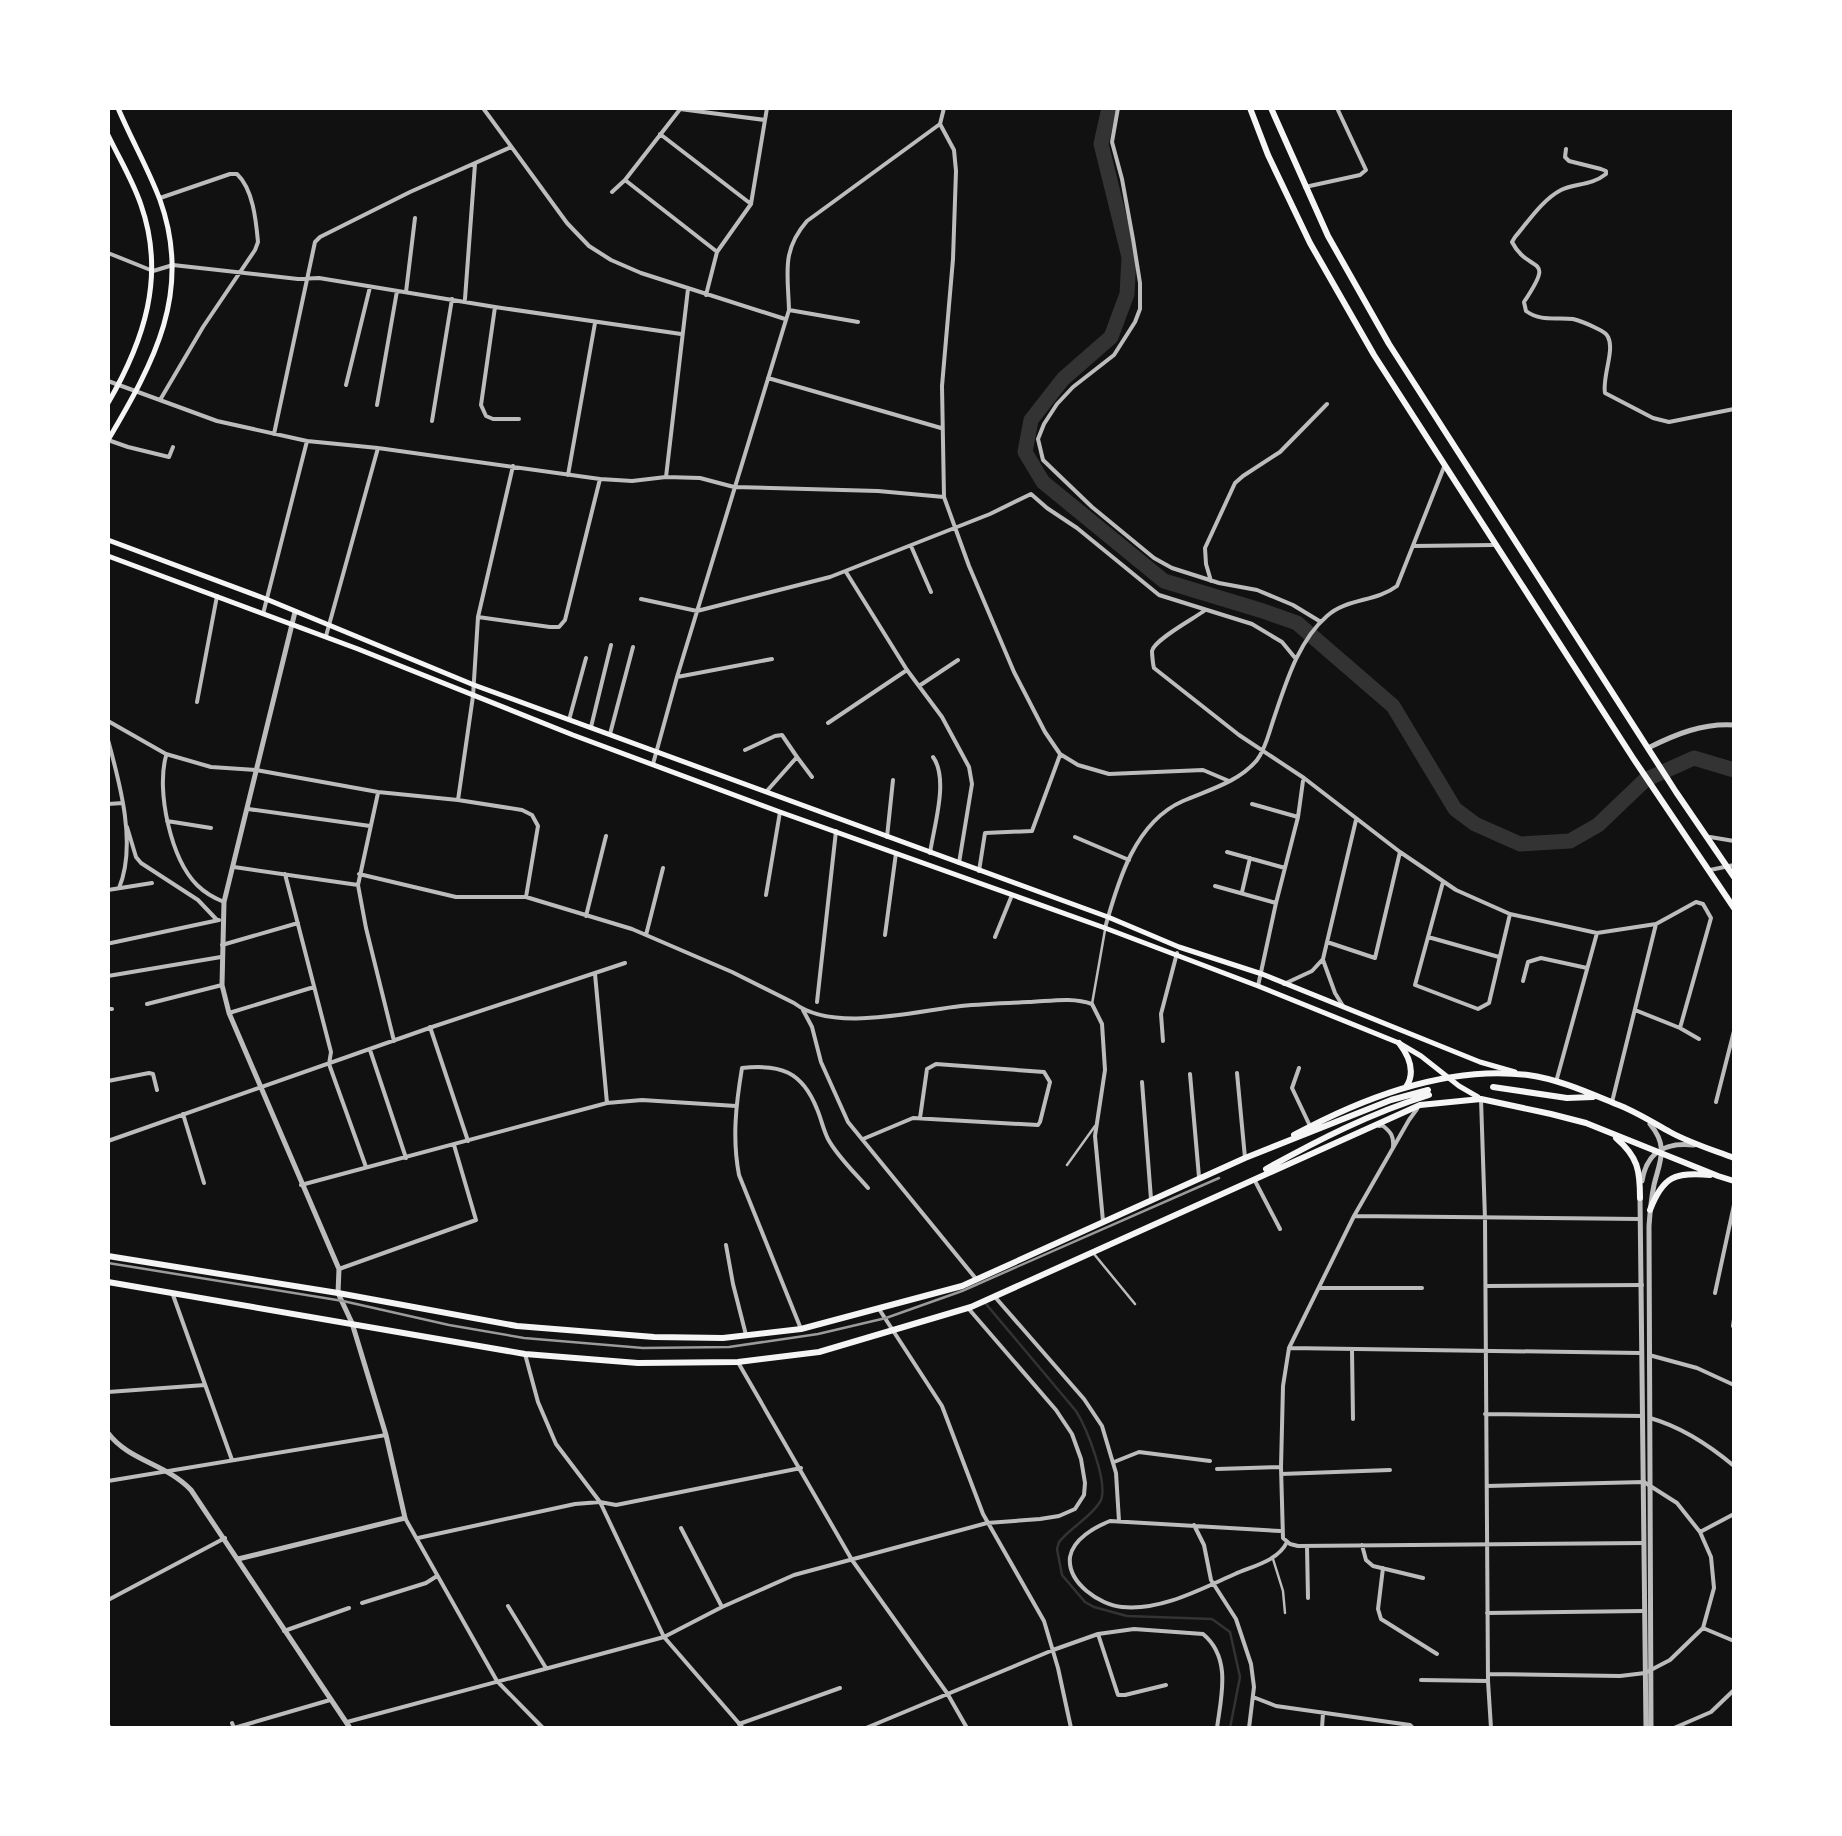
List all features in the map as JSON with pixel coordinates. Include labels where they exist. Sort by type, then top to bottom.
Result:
[{"type":"main road","points":[[108,440],[158,348],[167,320],[173,265],[160,198],[118,108]]},
{"type":"main road","points":[[1250,108],[1310,243],[1374,355],[1734,908]]},
{"type":"main road","points":[[1271,108],[1328,236],[1389,344],[1676,792],[1730,865],[1734,877]]},
{"type":"main road","points":[[108,135],[141,203],[152,271],[146,322],[108,403]]},
{"type":"main road","points":[[108,540],[266,599],[474,685],[1262,974],[1480,1062],[1612,1102],[1674,1134],[1734,1158]]},
{"type":"main road","points":[[108,556],[780,812],[1258,986],[1399,1043],[1482,1099]]},
{"type":"main road","points":[[1399,1043],[1410,1061],[1410,1081],[1405,1088]]},
{"type":"main road","points":[[1270,1148],[1310,1126],[1405,1088],[1469,1074],[1527,1075]]},
{"type":"main road","points":[[1492,1087],[1567,1098],[1599,1098]]},
{"type":"main road","points":[[108,1256],[338,1292],[517,1326],[654,1337],[724,1338],[801,1329],[952,1289],[1245,1158],[1391,1100],[1429,1092],[1312,1143],[1225,1192]]},
{"type":"main road","points":[[108,1282],[525,1354],[638,1362],[738,1362],[819,1352],[969,1308],[1420,1105],[1482,1099],[1550,1114],[1734,1180]]},
{"type":"main road","points":[[1611,1134],[1629,1149],[1638,1166],[1640,1198]]},
{"type":"main road","points":[[1650,1210],[1666,1181],[1680,1175],[1718,1176]]},
{"type":"street","points":[[483,108],[589,246],[610,260],[786,320]]},
{"type":"street","points":[[612,192],[681,108],[766,120]]},
{"type":"street","points":[[706,294],[717,252],[751,204],[767,108]]},
{"type":"street","points":[[653,764],[789,310],[786,268],[796,234],[807,221],[940,124],[944,108]]},
{"type":"street","points":[[1118,108],[1112,142],[1134,239],[1140,309],[1114,355],[1073,386],[1044,424],[1038,440],[1043,460],[1154,558],[1211,581],[1257,590],[1294,605],[1321,622]]},
{"type":"street","points":[[1305,187],[1360,175],[1366,170],[1337,108]]},
{"type":"street","points":[[940,124],[954,150],[956,171],[942,386],[944,498],[1014,672],[1060,754],[1078,765],[1109,774],[1202,770],[1229,781]]},
{"type":"street","points":[[660,134],[751,204]]},
{"type":"street","points":[[274,434],[313,247],[320,237],[511,147]]},
{"type":"street","points":[[1566,149],[1569,161],[1601,169],[1606,174],[1594,182],[1557,193],[1512,242],[1540,271],[1540,278],[1524,302],[1526,311],[1538,318],[1585,322],[1604,332],[1610,344],[1605,393],[1653,418],[1669,422],[1734,409]]},
{"type":"street","points":[[465,300],[475,164]]},
{"type":"street","points":[[160,198],[237,174],[248,190],[258,242],[160,400]]},
{"type":"street","points":[[624,180],[717,252]]},
{"type":"street","points":[[406,292],[415,218]]},
{"type":"street","points":[[108,253],[152,271],[173,265],[309,278],[681,334]]},
{"type":"street","points":[[346,385],[370,288]]},
{"type":"street","points":[[666,477],[688,289]]},
{"type":"street","points":[[377,404],[397,291]]},
{"type":"street","points":[[432,421],[452,299]]},
{"type":"street","points":[[495,307],[483,413],[493,419],[520,419]]},
{"type":"street","points":[[789,310],[858,322]]},
{"type":"street","points":[[568,476],[596,321]]},
{"type":"street","points":[[768,378],[942,428]]},
{"type":"street","points":[[108,380],[216,421],[307,440],[600,480],[700,478],[734,488],[878,491],[944,498]]},
{"type":"street","points":[[1211,581],[1206,548],[1236,484],[1280,452],[1327,404]]},
{"type":"street","points":[[108,440],[169,457],[173,447]]},
{"type":"street","points":[[263,614],[307,440]]},
{"type":"street","points":[[326,637],[378,448]]},
{"type":"street","points":[[458,800],[474,685],[478,617],[513,466]]},
{"type":"street","points":[[1103,1221],[1095,1142],[1106,1074],[1102,1024],[1092,1004],[1105,928],[1129,860],[1140,838],[1160,816],[1176,804],[1229,781],[1251,766],[1264,750],[1286,681],[1321,622],[1340,607],[1387,593],[1397,586],[1444,466]]},
{"type":"street","points":[[478,617],[550,628],[565,620],[600,480]]},
{"type":"street","points":[[641,598],[697,611],[846,572],[1031,494],[1159,595],[1252,624],[1282,642],[1296,660]]},
{"type":"street","points":[[1412,546],[1496,545]]},
{"type":"street","points":[[911,546],[931,592]]},
{"type":"street","points":[[846,572],[907,670],[942,716],[969,767],[972,784],[959,863]]},
{"type":"street","points":[[198,702],[217,596]]},
{"type":"street","points":[[1204,610],[1182,628],[1156,641],[1152,652],[1154,668],[1456,890],[1510,914],[1597,933],[1656,924],[1696,902],[1703,904],[1711,918],[1680,1028]]},
{"type":"street","points":[[295,612],[220,920],[222,985],[229,1013],[339,1269],[338,1292],[352,1322],[386,1435],[405,1518],[497,1680],[543,1728]]},
{"type":"street","points":[[591,727],[611,645]]},
{"type":"street","points":[[610,734],[633,647]]},
{"type":"street","points":[[569,720],[586,658]]},
{"type":"street","points":[[676,678],[772,659]]},
{"type":"street","points":[[919,686],[958,660]]},
{"type":"street","points":[[828,722],[907,670]]},
{"type":"street","points":[[108,721],[166,754],[211,767],[256,770],[378,792],[522,810],[532,815],[538,826],[526,897]]},
{"type":"street","points":[[1650,751],[1690,730],[1734,725]]},
{"type":"street","points":[[745,750],[782,735],[812,777]]},
{"type":"street","points":[[108,740],[125,821],[124,876],[118,888]]},
{"type":"street","points":[[166,754],[162,770],[167,821],[184,868],[195,884],[224,902]]},
{"type":"street","points":[[980,870],[986,833],[1032,831],[1060,754]]},
{"type":"street","points":[[766,792],[797,756]]},
{"type":"street","points":[[930,852],[942,780],[932,757]]},
{"type":"street","points":[[1258,986],[1304,778]]},
{"type":"street","points":[[887,837],[893,780]]},
{"type":"street","points":[[378,792],[358,885],[394,1041]]},
{"type":"street","points":[[108,804],[123,802]]},
{"type":"street","points":[[1252,804],[1298,817]]},
{"type":"street","points":[[248,810],[370,826]]},
{"type":"street","points":[[766,895],[780,812]]},
{"type":"street","points":[[1284,984],[1312,971],[1323,960],[1356,820]]},
{"type":"street","points":[[125,821],[141,863],[198,900],[220,920]]},
{"type":"street","points":[[167,821],[212,828]]},
{"type":"street","points":[[817,1002],[836,831]]},
{"type":"street","points":[[586,916],[606,836]]},
{"type":"street","points":[[1706,836],[1734,841]]},
{"type":"street","points":[[1074,837],[1129,860]]},
{"type":"street","points":[[1227,852],[1285,868]]},
{"type":"street","points":[[1375,958],[1400,852]]},
{"type":"street","points":[[885,935],[896,853]]},
{"type":"street","points":[[1242,893],[1250,858]]},
{"type":"street","points":[[1709,870],[1730,865]]},
{"type":"street","points":[[232,867],[358,885]]},
{"type":"street","points":[[646,935],[663,868]]},
{"type":"street","points":[[286,874],[331,1052],[329,1064],[367,1168]]},
{"type":"street","points":[[359,874],[456,897],[526,897],[632,929],[794,1002],[812,1027],[821,1062],[848,1122],[975,1280]]},
{"type":"street","points":[[1443,882],[1415,985],[1478,1009],[1488,1003],[1510,914]]},
{"type":"street","points":[[108,890],[152,883]]},
{"type":"street","points":[[1215,886],[1276,903]]},
{"type":"street","points":[[995,937],[1012,894]]},
{"type":"street","points":[[111,943],[220,920]]},
{"type":"street","points":[[222,945],[298,923]]},
{"type":"street","points":[[1612,1102],[1656,924]]},
{"type":"street","points":[[1556,1082],[1597,933]]},
{"type":"street","points":[[1428,937],[1499,958]]},
{"type":"street","points":[[1328,942],[1385,960]]},
{"type":"street","points":[[1163,1041],[1160,1014],[1179,946]]},
{"type":"street","points":[[108,976],[221,957]]},
{"type":"street","points":[[1523,981],[1528,962],[1541,958],[1587,968]]},
{"type":"street","points":[[1323,960],[1342,1006]]},
{"type":"street","points":[[108,1141],[625,963]]},
{"type":"street","points":[[596,974],[607,1103]]},
{"type":"street","points":[[147,1004],[222,985]]},
{"type":"street","points":[[229,1013],[314,987]]},
{"type":"street","points":[[802,1009],[854,1018],[1057,1000],[1092,1004]]},
{"type":"street","points":[[1635,1010],[1699,1039]]},
{"type":"street","points":[[430,1027],[468,1141]]},
{"type":"street","points":[[1716,1102],[1734,1031]]},
{"type":"street","points":[[370,1050],[406,1158]]},
{"type":"street","points":[[862,1139],[912,1118],[1033,1126],[1040,1122],[1050,1082],[1044,1072],[936,1064],[927,1070],[920,1118]]},
{"type":"street","points":[[801,1329],[739,1174],[736,1106],[742,1068],[778,1068],[794,1074],[816,1104],[828,1140],[868,1188]]},
{"type":"street","points":[[1299,1068],[1292,1088],[1310,1126]]},
{"type":"street","points":[[108,1081],[149,1073],[153,1074],[157,1090]]},
{"type":"street","points":[[1237,1073],[1245,1158]]},
{"type":"street","points":[[1190,1074],[1199,1177]]},
{"type":"street","points":[[1142,1082],[1151,1199]]},
{"type":"street","points":[[1482,1099],[1491,1728]]},
{"type":"street","points":[[302,1185],[607,1103],[642,1100],[736,1106]]},
{"type":"street","points":[[1420,1105],[1354,1216],[1289,1348],[1281,1471],[1282,1531],[1287,1542],[1294,1546],[1644,1543]]},
{"type":"street","points":[[1636,1112],[1653,1126],[1660,1151],[1650,1210],[1644,1673]]},
{"type":"street","points":[[183,1114],[204,1183]]},
{"type":"street","points":[[1067,1165],[1096,1124]]},
{"type":"street","points":[[1356,1133],[1382,1126],[1390,1130],[1394,1138],[1392,1152]]},
{"type":"street","points":[[1646,1354],[1640,1198],[1644,1169],[1660,1151],[1679,1143],[1710,1149]]},
{"type":"street","points":[[339,1269],[476,1220],[454,1145]]},
{"type":"street","points":[[1254,1179],[1280,1229]]},
{"type":"street","points":[[1715,1293],[1734,1204]]},
{"type":"street","points":[[1354,1216],[1642,1218]]},
{"type":"street","points":[[726,1245],[746,1335]]},
{"type":"street","points":[[1094,1253],[1135,1304]]},
{"type":"street","points":[[1485,1286],[1642,1285]]},
{"type":"street","points":[[1318,1288],[1422,1288]]},
{"type":"street","points":[[173,1292],[232,1460]]},
{"type":"street","points":[[993,1298],[1092,1408],[1114,1462],[1119,1521]]},
{"type":"street","points":[[879,1308],[946,1415],[975,1497],[1044,1621],[1071,1728]]},
{"type":"street","points":[[108,1433],[128,1451],[167,1470],[191,1490],[348,1726],[497,1680],[664,1637],[794,1575],[988,1523],[1040,1519],[1071,1511],[1082,1500],[1085,1489],[1075,1441],[1062,1418],[969,1308]]},
{"type":"street","points":[[1733,1326],[1734,1319]]},
{"type":"street","points":[[1289,1348],[1646,1354],[1698,1368],[1734,1385]]},
{"type":"street","points":[[1352,1350],[1353,1419]]},
{"type":"street","points":[[525,1354],[538,1402],[556,1444],[600,1502],[664,1637],[741,1726],[840,1688]]},
{"type":"street","points":[[738,1362],[852,1560],[967,1728]]},
{"type":"street","points":[[108,1392],[205,1384]]},
{"type":"street","points":[[1485,1414],[1646,1417],[1679,1428],[1734,1466]]},
{"type":"street","points":[[108,1481],[386,1435]]},
{"type":"street","points":[[1114,1462],[1139,1452],[1210,1461]]},
{"type":"street","points":[[418,1538],[574,1504],[616,1505],[801,1468]]},
{"type":"street","points":[[1217,1469],[1390,1470]]},
{"type":"street","points":[[1488,1486],[1648,1484],[1677,1504],[1700,1532],[1711,1558],[1714,1588],[1703,1628],[1670,1660],[1644,1673],[1488,1674]]},
{"type":"street","points":[[1648,1484],[1644,1543],[1648,1728]]},
{"type":"street","points":[[1700,1532],[1734,1514]]},
{"type":"street","points":[[238,1559],[405,1518]]},
{"type":"street","points":[[1282,1531],[1119,1521],[1102,1524],[1075,1545],[1070,1561],[1077,1580],[1089,1593],[1115,1606],[1131,1607],[1169,1600],[1214,1584],[1272,1558],[1287,1542]]},
{"type":"street","points":[[1194,1526],[1204,1545],[1209,1574],[1244,1638],[1253,1672],[1249,1728]]},
{"type":"street","points":[[681,1528],[722,1607]]},
{"type":"street","points":[[108,1600],[225,1538]]},
{"type":"street","points":[[1362,1545],[1373,1566],[1424,1578]]},
{"type":"street","points":[[1306,1546],[1308,1598]]},
{"type":"street","points":[[1272,1558],[1283,1590],[1285,1613]]},
{"type":"street","points":[[1382,1568],[1378,1605],[1381,1619],[1437,1654]]},
{"type":"street","points":[[362,1603],[439,1576]]},
{"type":"street","points":[[508,1606],[546,1668]]},
{"type":"street","points":[[284,1631],[349,1608]]},
{"type":"street","points":[[1487,1613],[1644,1610]]},
{"type":"street","points":[[1703,1628],[1734,1642]]},
{"type":"street","points":[[866,1728],[1053,1650],[1098,1634],[1134,1629],[1204,1634],[1209,1638],[1220,1660],[1224,1682],[1217,1728]]},
{"type":"street","points":[[1098,1634],[1118,1694],[1166,1685]]},
{"type":"street","points":[[1421,1680],[1488,1681]]},
{"type":"street","points":[[1674,1728],[1711,1712],[1734,1690]]},
{"type":"street","points":[[1252,1697],[1276,1706],[1414,1728]]},
{"type":"street","points":[[232,1723],[234,1728],[330,1700]]},
{"type":"street","points":[[1322,1728],[1323,1713]]},
{"type":"waterway","points":[[1109,108],[1101,144],[1129,257],[1127,294],[1111,337],[1063,379],[1031,420],[1025,452],[1043,482],[1164,581],[1297,623],[1393,706],[1455,809],[1475,824],[1520,844],[1570,841],[1598,825],[1645,780],[1694,758],[1734,770]]},
{"type":"waterway","points":[[986,1304],[1076,1411],[1099,1470],[1100,1502],[1059,1542],[1062,1575],[1094,1607],[1127,1616],[1212,1619],[1230,1632],[1240,1677],[1230,1728]]},
{"type":"tram line","points":[[108,1263],[343,1301],[524,1338],[643,1348],[729,1347],[818,1334],[886,1318],[962,1291],[1219,1178]]}]
